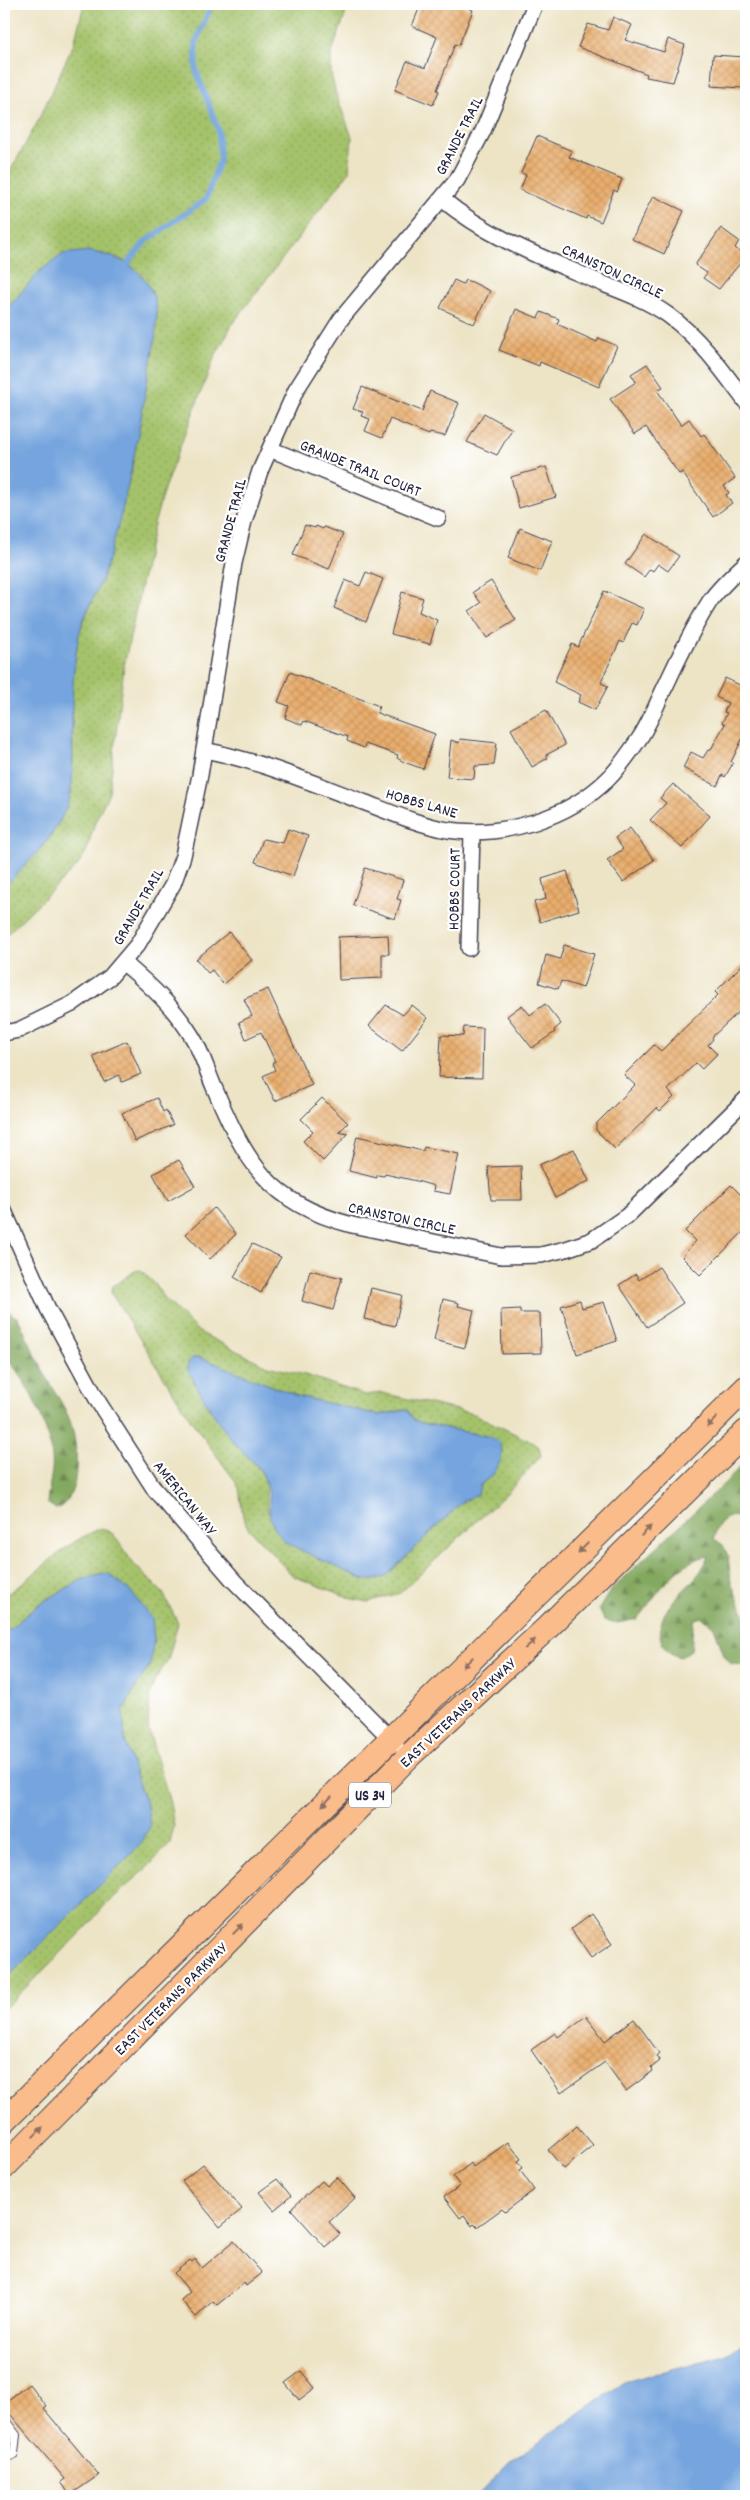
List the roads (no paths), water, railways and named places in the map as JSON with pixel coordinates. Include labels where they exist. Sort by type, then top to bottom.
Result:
[{"type":"main road","name":"EAST VETERANS PARKWAY","points":[[4,2122],[746,1388]]},
{"type":"main road","name":"EAST VETERANS PARKWAY","points":[[4,2167],[409,1756],[547,1628],[746,1432]]},
{"type":"street","name":"GRANDE TRAIL","points":[[4,1033],[19,1030],[72,1004],[110,977],[124,963],[138,944],[173,884],[184,856],[204,750],[234,563],[244,521],[270,449],[296,390],[341,319],[457,180],[483,131],[534,4]]},
{"type":"street","name":"CRANSTON CIRCLE","points":[[442,199],[461,215],[500,239],[633,296],[668,315],[712,355],[746,402]]},
{"type":"street","name":"GRANDE TRAIL COURT","points":[[270,449],[438,518]]},
{"type":"street","name":"HOBBS LANE","points":[[204,750],[248,760],[424,824],[448,830],[472,832],[527,824],[549,817],[574,805],[609,778],[640,738],[684,648],[711,600],[746,563]]},
{"type":"street","name":"HOBBS COURT","points":[[469,948],[472,832]]},
{"type":"street","name":"CRANSTON CIRCLE","points":[[124,963],[164,998],[193,1038],[234,1132],[258,1172],[296,1204],[328,1218],[352,1225],[501,1256],[541,1255],[566,1250],[592,1240],[627,1216],[746,1099]]},
{"type":"street","name":"AMERICAN WAY","points":[[4,1211],[48,1309],[99,1403],[154,1490],[234,1581],[409,1756]]},
{"type":"lane","points":[[4,2419],[16,2435],[14,2454],[4,2460]]},
{"type":"water","points":[[88,251],[118,259],[135,269],[142,276],[148,284],[156,304],[155,336],[135,453],[118,527],[103,576],[83,620],[79,635],[75,658],[73,691],[73,766],[70,797],[56,828],[48,839],[32,859],[4,887],[4,312],[41,270],[63,254]]},
{"type":"water","points":[[199,1357],[297,1396],[379,1415],[407,1410],[414,1420],[422,1423],[490,1437],[499,1442],[502,1450],[501,1459],[494,1474],[480,1485],[478,1495],[463,1501],[385,1577],[375,1580],[364,1580],[286,1543],[278,1533],[270,1518],[268,1490],[263,1474],[223,1428],[188,1370],[188,1363],[192,1358]]},
{"type":"water","points":[[108,1573],[131,1592],[152,1618],[154,1638],[150,1665],[135,1688],[123,1712],[125,1740],[136,1778],[147,1806],[150,1826],[141,1844],[4,1981],[4,1634],[39,1604],[83,1579]]},
{"type":"water","points":[[746,2342],[746,2496],[477,2496],[510,2462],[624,2382],[725,2355]]},
{"type":"waterway","points":[[128,263],[146,241],[206,199],[220,159],[218,129],[196,70],[196,42],[212,4]]}]
